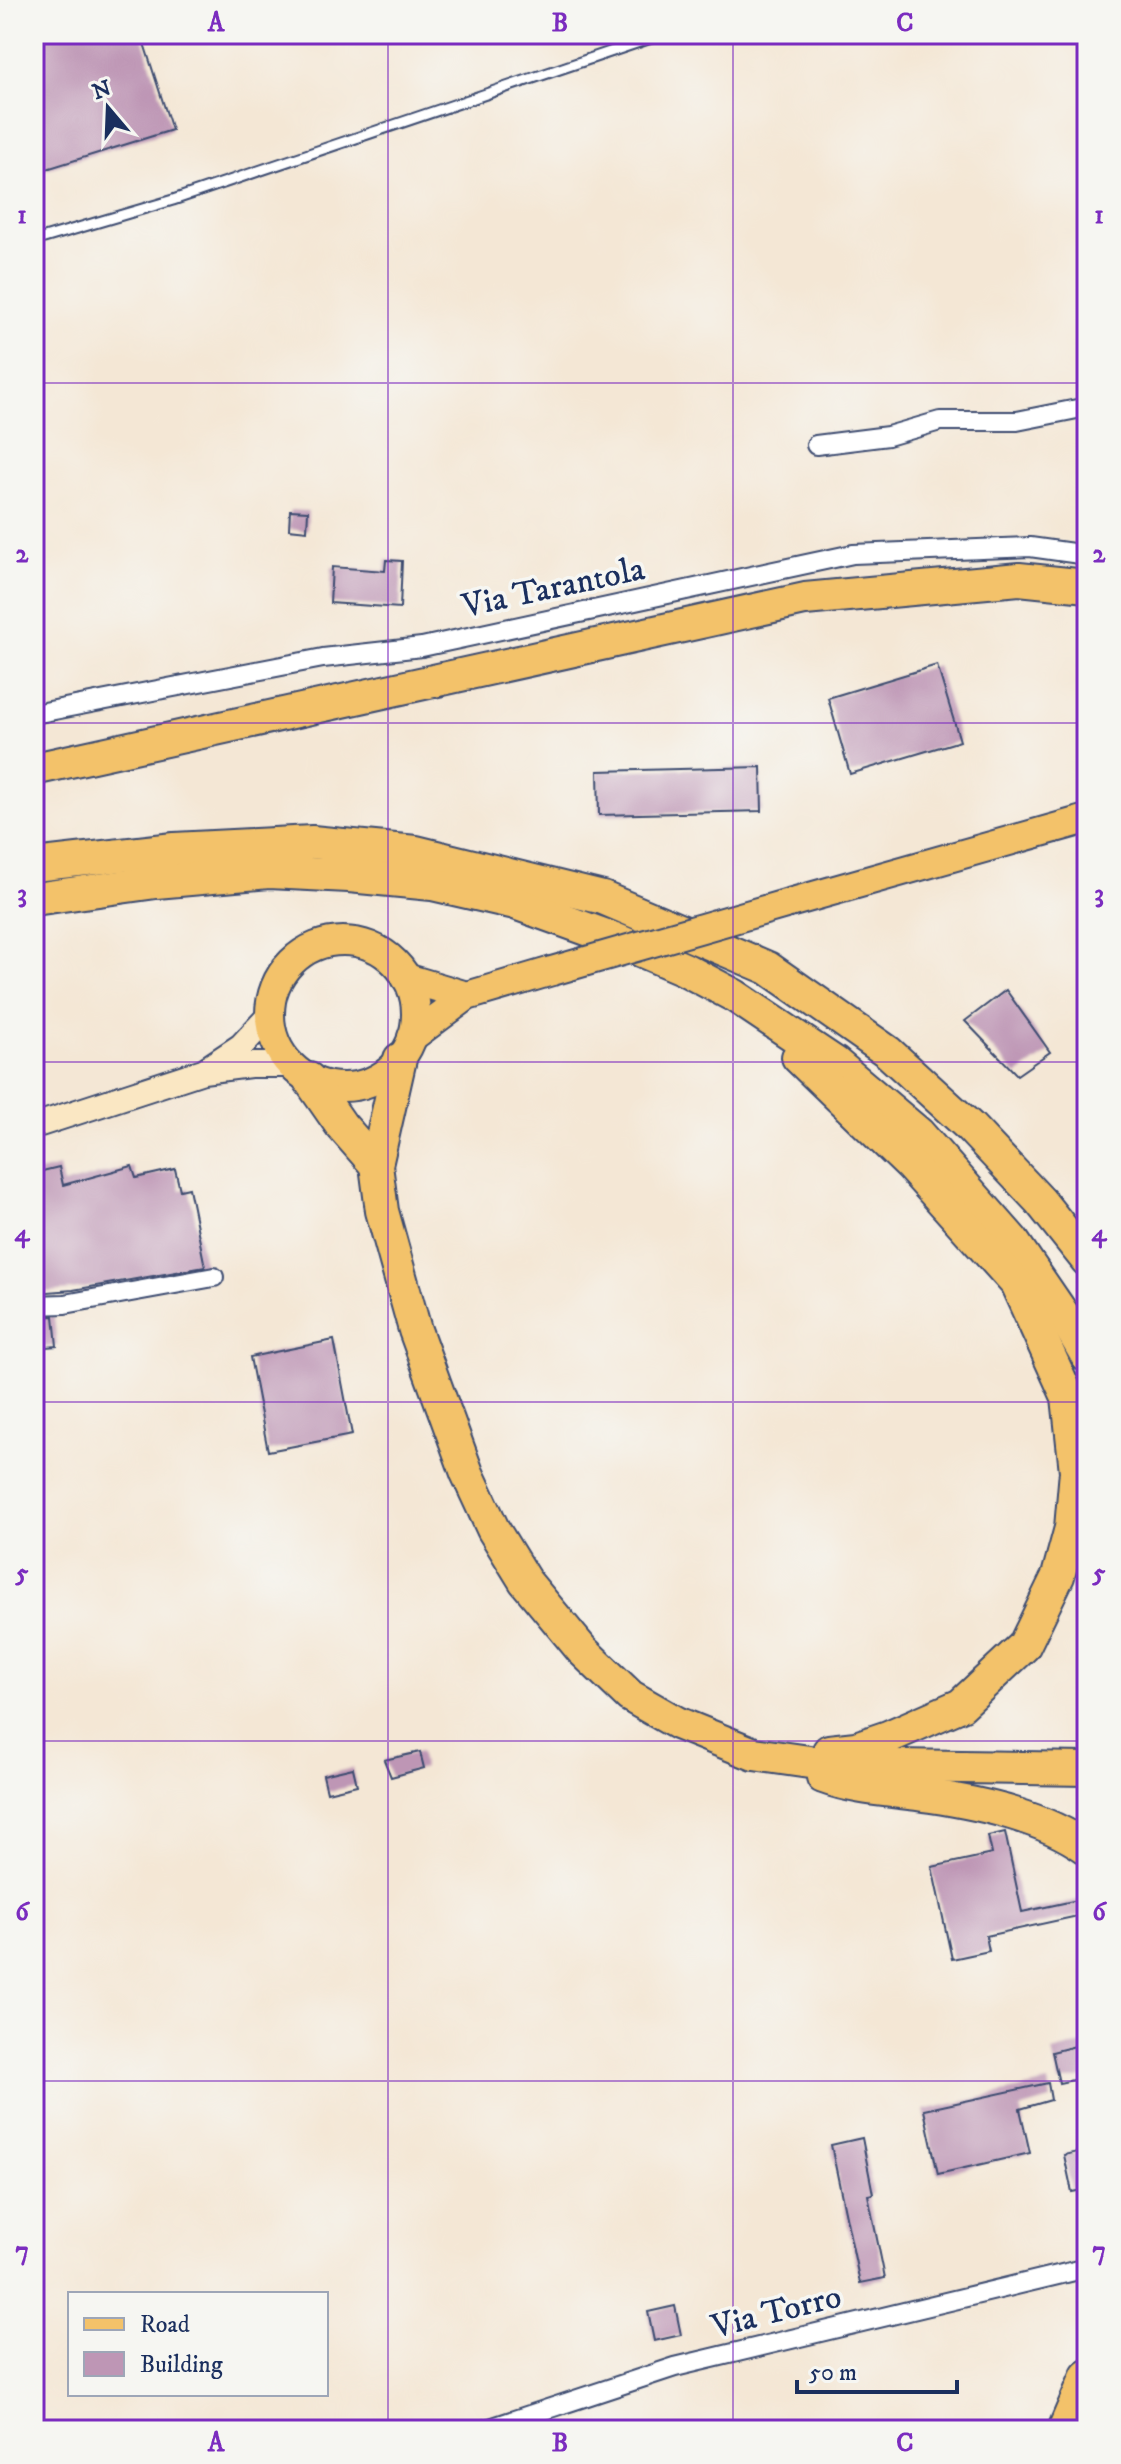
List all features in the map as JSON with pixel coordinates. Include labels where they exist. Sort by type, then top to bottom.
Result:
[{"type":"highway","points":[[34,769],[805,599],[1019,579],[1087,586]]},
{"type":"highway","points":[[34,865],[174,849],[312,842],[416,852],[603,898],[768,968],[888,1052],[970,1127],[1040,1201],[1087,1260]]},
{"type":"highway","points":[[34,899],[156,882],[269,872],[432,884],[515,903],[612,938],[684,969],[735,996],[835,1063],[919,1134],[1012,1240],[1064,1316],[1087,1356]]},
{"type":"highway","points":[[735,996],[911,1166],[1016,1283],[1068,1397],[1076,1471],[1071,1528],[1058,1576],[1024,1646],[961,1705],[903,1731],[856,1748],[771,1758]]},
{"type":"highway","points":[[406,1048],[376,1165],[382,1211],[415,1330],[473,1487],[493,1529],[525,1581],[582,1650],[630,1696],[677,1723],[754,1754],[847,1785],[932,1796],[1024,1816],[1087,1848]]},
{"type":"highway","points":[[299,1072],[376,1165]]},
{"type":"highway","points":[[771,1758],[830,1765],[1087,1769]]},
{"type":"highway","points":[[1064,2430],[1087,2376]]},
{"type":"main road","points":[[34,1126],[203,1071],[250,1065],[299,1072],[333,1087],[358,1085],[382,1076],[406,1048],[467,996],[1087,819]]},
{"type":"main road","points":[[299,1072],[275,1042],[269,1016],[273,992],[284,970],[301,954],[323,944],[347,941],[371,947],[391,959],[406,978],[416,1007],[406,1048]]},
{"type":"main road","points":[[406,978],[467,996]]},
{"type":"main road","points":[[203,1071],[241,1046],[269,1016]]},
{"type":"street","points":[[816,445],[888,436],[940,421],[1017,421],[1087,407]]},
{"type":"street","name":"Via Tarantola","points":[[34,714],[323,658],[422,647],[853,554],[1030,547],[1087,555]]},
{"type":"street","points":[[34,1305],[65,1304],[214,1277]]},
{"type":"street","name":"Via Torro","points":[[484,2430],[675,2367],[1087,2268]]},
{"type":"lane","points":[[34,241],[173,200],[663,34]]},
{"type":"building","points":[[34,34],[141,34],[172,130],[34,173]]},
{"type":"building","points":[[290,510],[308,511],[307,531],[289,529]]},
{"type":"building","points":[[386,560],[402,561],[400,608],[330,603],[332,567],[385,571]]},
{"type":"building","points":[[937,665],[960,741],[850,774],[828,698]]},
{"type":"building","points":[[761,767],[762,811],[599,815],[598,771]]},
{"type":"building","points":[[1006,990],[1050,1052],[1017,1075],[965,1021]]},
{"type":"building","points":[[132,1166],[136,1178],[175,1169],[180,1190],[189,1188],[205,1267],[73,1290],[34,1293],[34,1173],[59,1167],[63,1185]]},
{"type":"building","points":[[54,1316],[57,1346],[34,1348],[34,1317]]},
{"type":"building","points":[[334,1340],[352,1435],[268,1451],[250,1357]]},
{"type":"building","points":[[420,1752],[424,1768],[391,1777],[384,1760]]},
{"type":"building","points":[[353,1768],[357,1785],[327,1792],[323,1775]]},
{"type":"building","points":[[1005,1832],[1022,1912],[1087,1898],[1087,1914],[986,1936],[989,1951],[952,1959],[932,1867],[992,1854],[988,1836]]},
{"type":"building","points":[[1087,2043],[1087,2077],[1059,2083],[1052,2052]]},
{"type":"building","points":[[1048,2083],[1051,2100],[1020,2109],[1030,2153],[938,2174],[924,2110]]},
{"type":"building","points":[[862,2138],[873,2194],[868,2195],[885,2278],[860,2283],[831,2145]]},
{"type":"building","points":[[1087,2150],[1087,2189],[1072,2192],[1064,2155]]},
{"type":"building","points":[[675,2306],[681,2335],[654,2341],[648,2312]]}]
